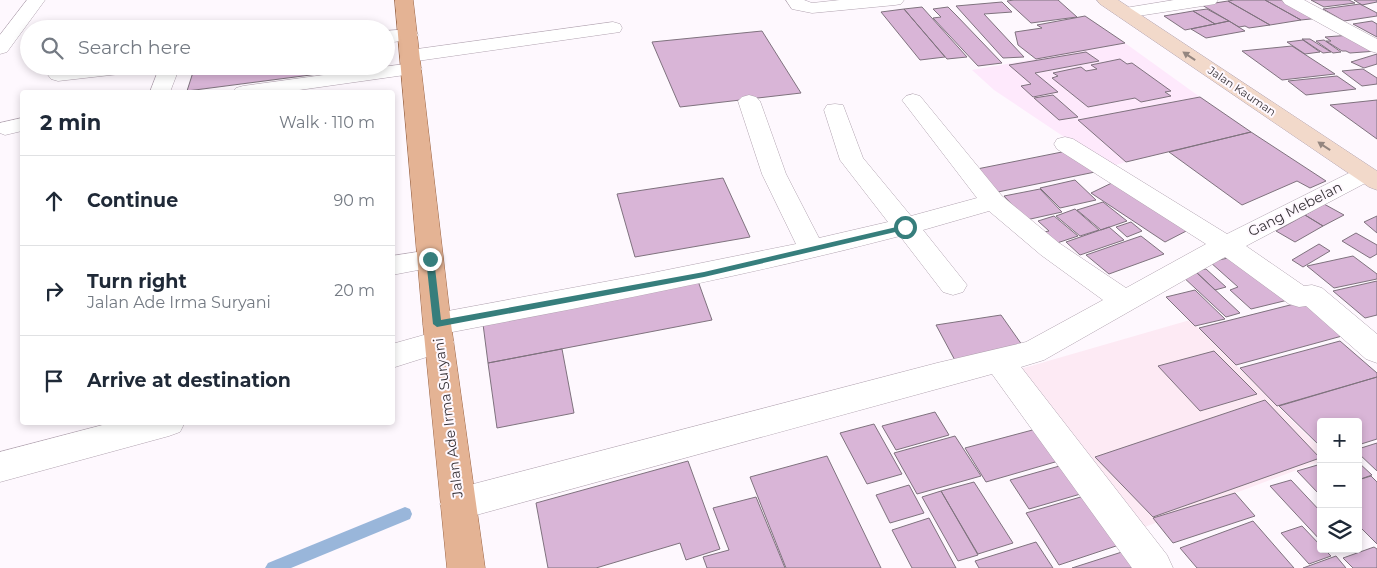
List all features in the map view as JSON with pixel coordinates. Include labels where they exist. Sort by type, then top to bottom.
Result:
[{"type":"main road","name":"Jalan Ade Irma Suryani","points":[[404,0],[404,49],[466,568]]},
{"type":"main road","name":"Jalan Kauman","points":[[1106,0],[1371,178]]},
{"type":"street","points":[[21,20],[36,0]]},
{"type":"street","points":[[795,0],[798,5],[812,8],[895,0]]},
{"type":"street","points":[[1125,13],[1209,0]]},
{"type":"street","points":[[1291,0],[1377,47]]},
{"type":"street","points":[[0,48],[20,21]]},
{"type":"street","points":[[404,49],[613,28]]},
{"type":"street","points":[[161,90],[167,75]]},
{"type":"street","points":[[251,90],[307,75]]},
{"type":"street","points":[[913,100],[993,202],[1050,249],[1125,301]]},
{"type":"street","points":[[748,101],[774,174],[812,250]]},
{"type":"street","points":[[835,110],[852,160],[952,285]]},
{"type":"street","points":[[1065,144],[1226,245],[1299,297],[1312,295],[1377,351]]},
{"type":"street","name":"Gang Mebelan","points":[[458,504],[937,375],[1033,352],[1226,245],[1371,178]]},
{"type":"street","points":[[395,354],[438,333],[812,250],[905,227],[993,202]]},
{"type":"street","points":[[395,265],[430,259]]},
{"type":"street","points":[[1000,360],[1154,568]]},
{"type":"street","points":[[0,467],[158,425]]},
{"type":"shaded area","points":[[1125,43],[1200,97],[1079,120],[1126,162],[1109,167],[994,90],[972,70]]},
{"type":"shaded area","points":[[1190,320],[1317,445],[1317,462],[1134,531],[1013,371]]},
{"type":"building","points":[[1058,0],[1077,17],[1031,23],[1007,1]]},
{"type":"building","points":[[1265,0],[1301,20],[1270,25],[1228,1]]},
{"type":"building","points":[[1265,0],[1286,0],[1320,18],[1301,20]]},
{"type":"building","points":[[1311,0],[1349,0],[1355,3],[1324,7]]},
{"type":"building","points":[[1354,0],[1377,0],[1377,2],[1362,5]]},
{"type":"building","points":[[1228,1],[1270,25],[1249,28],[1245,26],[1239,27],[1202,5]]},
{"type":"building","points":[[1002,2],[1012,12],[984,14],[1024,57],[1003,58],[956,6]]},
{"type":"building","points":[[1360,4],[1377,13],[1377,16],[1344,21],[1323,9]]},
{"type":"building","points":[[922,7],[967,57],[947,59],[904,9]]},
{"type":"building","points":[[948,7],[1002,63],[978,66],[933,18],[941,17],[933,9]]},
{"type":"building","points":[[904,9],[945,57],[920,60],[881,12]]},
{"type":"building","points":[[1207,9],[1229,21],[1215,24],[1193,11]]},
{"type":"building","points":[[1193,11],[1215,24],[1185,30],[1164,16]]},
{"type":"building","points":[[1085,16],[1125,43],[1036,59],[1018,45],[1015,32],[1042,28],[1037,25]]},
{"type":"building","points":[[1229,21],[1245,31],[1206,38],[1191,29]]},
{"type":"building","points":[[1372,21],[1377,24],[1377,37],[1353,24]]},
{"type":"building","points":[[762,31],[801,93],[680,107],[652,42]]},
{"type":"building","points":[[1351,35],[1377,51],[1350,53],[1342,51],[1326,41],[1331,41],[1325,37]]},
{"type":"building","points":[[1302,39],[1310,39],[1331,52],[1323,53]]},
{"type":"building","points":[[1303,40],[1320,52],[1305,54],[1287,42]]},
{"type":"building","points":[[1324,40],[1341,52],[1333,53],[1316,41]]},
{"type":"building","points":[[1292,46],[1335,74],[1282,80],[1242,51]]},
{"type":"building","points":[[1086,52],[1099,61],[1035,73],[1058,92],[1033,97],[1021,86],[1031,84],[1009,65]]},
{"type":"building","points":[[1377,54],[1377,64],[1364,68],[1351,62]]},
{"type":"building","points":[[1120,59],[1127,64],[1132,63],[1171,91],[1165,92],[1171,96],[1141,102],[1135,98],[1088,107],[1052,78],[1058,76],[1053,73],[1081,67],[1086,71],[1097,69],[1091,65]]},
{"type":"building","points":[[1363,69],[1377,78],[1377,84],[1362,86],[1342,71]]},
{"type":"building","points":[[192,75],[311,75],[195,90],[187,90]]},
{"type":"building","points":[[1337,76],[1356,89],[1306,95],[1288,81]]},
{"type":"building","points":[[1053,95],[1078,117],[1059,120],[1034,98]]},
{"type":"building","points":[[1200,97],[1251,132],[1126,162],[1078,120]]},
{"type":"building","points":[[1377,100],[1377,139],[1330,105]]},
{"type":"building","points":[[1251,132],[1326,181],[1310,188],[1297,181],[1242,205],[1169,152]]},
{"type":"building","points":[[1072,150],[1095,172],[993,193],[972,170]]},
{"type":"building","points":[[723,178],[750,237],[635,257],[617,194]]},
{"type":"building","points":[[1120,179],[1194,227],[1165,242],[1091,193]]},
{"type":"building","points":[[1075,180],[1096,200],[1060,208],[1040,188]]},
{"type":"building","points":[[1040,189],[1062,212],[1026,220],[1004,196]]},
{"type":"building","points":[[1103,202],[1127,221],[1101,230],[1077,210]]},
{"type":"building","points":[[1324,204],[1344,215],[1323,226],[1305,215]]},
{"type":"building","points":[[1075,209],[1099,230],[1080,236],[1056,216]]},
{"type":"building","points":[[1305,215],[1323,226],[1295,242],[1276,231]]},
{"type":"building","points":[[1054,216],[1078,236],[1057,243],[1044,232],[1049,231],[1038,221]]},
{"type":"building","points":[[1377,216],[1377,233],[1364,222]]},
{"type":"building","points":[[1131,222],[1142,231],[1127,237],[1116,227]]},
{"type":"building","points":[[1109,227],[1124,240],[1080,255],[1066,242]]},
{"type":"building","points":[[1356,233],[1377,245],[1377,254],[1370,258],[1342,241]]},
{"type":"building","points":[[1141,236],[1164,254],[1109,274],[1086,255]]},
{"type":"building","points":[[1319,244],[1330,251],[1303,267],[1292,260]]},
{"type":"building","points":[[1237,256],[1288,300],[1251,309],[1230,290],[1238,287],[1210,262]]},
{"type":"building","points":[[1353,256],[1377,274],[1377,279],[1334,288],[1307,266]]},
{"type":"building","points":[[1206,269],[1226,287],[1215,290],[1195,271]]},
{"type":"building","points":[[1195,271],[1240,313],[1226,317],[1181,275]]},
{"type":"building","points":[[698,281],[712,320],[488,363],[483,324]]},
{"type":"building","points":[[1377,281],[1377,315],[1365,318],[1333,291]]},
{"type":"building","points":[[1195,290],[1225,319],[1195,326],[1166,297]]},
{"type":"building","points":[[1302,302],[1342,336],[1236,365],[1199,328]]},
{"type":"building","points":[[1001,315],[1027,352],[958,366],[936,325]]},
{"type":"building","points":[[1340,341],[1377,373],[1377,377],[1277,406],[1240,368]]},
{"type":"building","points":[[562,349],[574,413],[497,428],[488,363]]},
{"type":"building","points":[[1214,351],[1257,394],[1200,411],[1158,366]]},
{"type":"building","points":[[1377,377],[1377,439],[1362,444],[1362,418],[1317,418],[1317,443],[1279,406]]},
{"type":"building","points":[[1265,400],[1317,455],[1317,459],[1153,517],[1095,457]]},
{"type":"building","points":[[935,412],[949,435],[896,450],[882,426]]},
{"type":"building","points":[[874,424],[902,474],[867,484],[840,433]]},
{"type":"building","points":[[1040,428],[1062,460],[986,482],[965,448]]},
{"type":"building","points":[[955,436],[981,476],[917,494],[894,453]]},
{"type":"building","points":[[1377,443],[1377,471],[1362,457],[1362,448]]},
{"type":"building","points":[[827,456],[881,568],[786,568],[750,477]]},
{"type":"building","points":[[688,461],[720,549],[686,560],[680,543],[596,568],[548,568],[536,503]]},
{"type":"building","points":[[1063,465],[1084,493],[1029,509],[1010,480]]},
{"type":"building","points":[[1317,465],[1317,492],[1297,471]]},
{"type":"building","points":[[1362,466],[1372,475],[1362,479]]},
{"type":"building","points":[[1371,476],[1377,482],[1377,544],[1362,529],[1362,479]]},
{"type":"building","points":[[1291,480],[1317,508],[1317,537],[1270,486]]},
{"type":"building","points":[[974,482],[1013,543],[978,554],[941,491]]},
{"type":"building","points":[[909,485],[924,513],[890,523],[876,495]]},
{"type":"building","points":[[941,491],[978,555],[958,561],[922,497]]},
{"type":"building","points":[[1235,493],[1255,516],[1173,543],[1153,518]]},
{"type":"building","points":[[1084,496],[1119,545],[1059,565],[1026,513]]},
{"type":"building","points":[[756,497],[785,568],[707,568],[703,557],[729,550],[713,508]]},
{"type":"building","points":[[929,518],[956,568],[912,568],[892,530]]},
{"type":"building","points":[[1253,521],[1294,568],[1197,568],[1180,548]]},
{"type":"building","points":[[1302,526],[1317,542],[1317,553],[1328,553],[1331,556],[1309,564],[1281,533]]},
{"type":"building","points":[[1036,542],[1053,568],[979,568],[975,561]]},
{"type":"building","points":[[1374,547],[1377,549],[1377,568],[1353,568],[1343,558],[1362,553],[1362,551]]},
{"type":"building","points":[[1125,551],[1137,568],[1072,568]]},
{"type":"building","points":[[1336,556],[1346,568],[1303,568]]},
{"type":"waterway","points":[[273,568],[405,514]]},
{"type":"route","points":[[430,259],[437,324],[704,274],[869,237],[905,227]]}]
